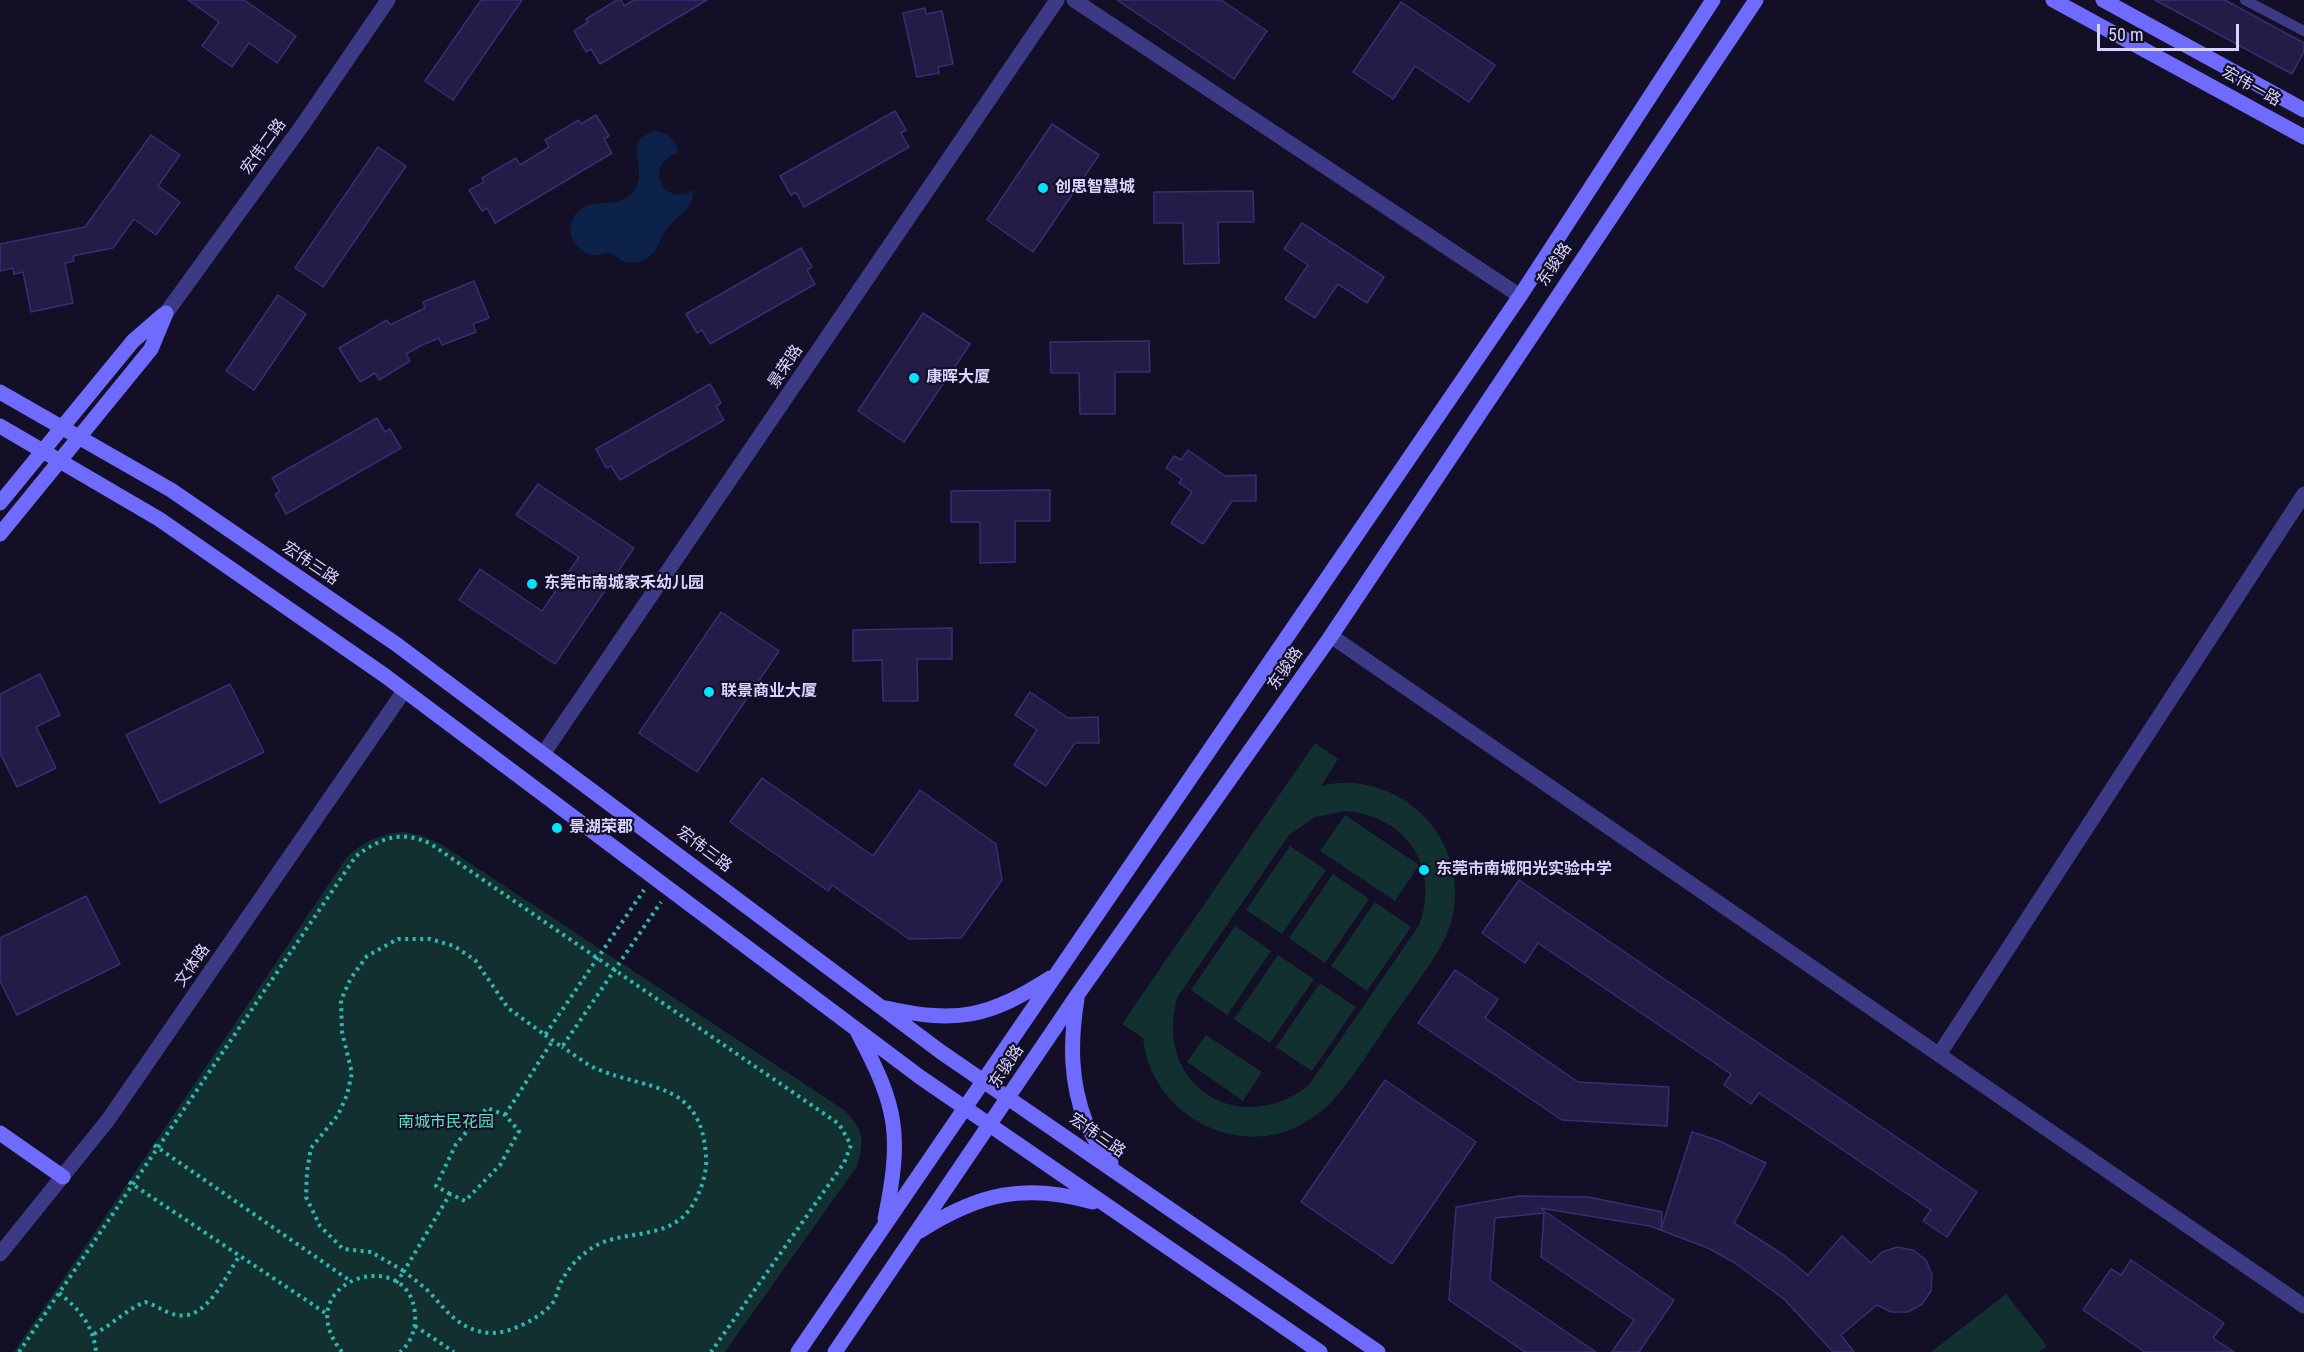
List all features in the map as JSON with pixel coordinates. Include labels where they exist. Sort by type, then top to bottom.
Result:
[{"type":"street","name":"宏伟二路","points":[[0,534],[151,349],[166,313],[304,123],[388,0]]},
{"type":"street","name":"景荣路","points":[[543,754],[1057,0]]},
{"type":"street","points":[[1074,0],[1520,296]]},
{"type":"street","name":"东骏路","points":[[798,1352],[1520,296],[1713,0]]},
{"type":"street","name":"东骏路","points":[[835,1352],[1078,994],[1330,636],[1756,0]]},
{"type":"street","name":"宏伟一路","points":[[2053,0],[2304,136]]},
{"type":"street","name":"宏伟一路","points":[[2103,0],[2304,110]]},
{"type":"street","name":"宏伟二路","points":[[0,503],[133,341],[166,313]]},
{"type":"street","name":"宏伟三路","points":[[0,392],[171,490],[396,645],[882,1007],[1377,1352]]},
{"type":"street","points":[[0,426],[159,519],[404,690],[965,1108],[1320,1352]]},
{"type":"street","points":[[1940,1053],[2304,494]]},
{"type":"street","points":[[1330,636],[1940,1053],[2304,1306]]},
{"type":"street","name":"文体路","points":[[0,1254],[108,1120],[404,690]]},
{"type":"street","points":[[882,1007],[921,1016],[952,1017],[990,1011],[1055,975]]},
{"type":"street","points":[[1078,994],[1071,1034],[1073,1080],[1087,1125],[1116,1171]]},
{"type":"street","points":[[855,1027],[890,1100],[897,1142],[894,1178],[884,1226]]},
{"type":"street","points":[[0,1132],[63,1177]]},
{"type":"street","points":[[915,1234],[951,1210],[989,1197],[1030,1191],[1068,1195],[1106,1206]]},
{"type":"lane","points":[[2245,0],[2304,31]]},
{"type":"path","points":[[19,1352],[156,1146],[356,855],[372,844],[390,837],[415,836],[431,844],[616,968],[839,1124],[851,1145],[844,1163],[711,1352]]},
{"type":"path","points":[[545,1035],[653,877]]},
{"type":"path","points":[[562,1047],[670,889]]},
{"type":"path","points":[[398,939],[438,941],[454,946],[475,960],[508,1008],[553,1040],[595,1068],[627,1079],[651,1083],[673,1093],[690,1108],[705,1133],[707,1165],[698,1195],[685,1214],[663,1229],[640,1236],[605,1240],[590,1248],[574,1261],[561,1282],[552,1304],[516,1327],[493,1333],[472,1330],[453,1320],[431,1294],[404,1271],[371,1252],[343,1249],[320,1226],[306,1197],[311,1148],[338,1114],[347,1095],[352,1073],[349,1051],[342,1032],[341,1000],[351,978],[367,956],[398,939]]},
{"type":"path","points":[[505,1115],[553,1040]]},
{"type":"path","points":[[487,1107],[505,1115],[519,1131],[500,1164],[465,1201],[450,1194],[436,1186],[456,1144],[487,1107]]},
{"type":"path","points":[[156,1146],[349,1280]]},
{"type":"path","points":[[131,1183],[327,1314]]},
{"type":"path","points":[[396,1283],[450,1194]]},
{"type":"path","points":[[94,1334],[108,1327],[135,1306],[146,1302],[177,1315],[189,1314],[203,1308],[240,1255]]},
{"type":"path","points":[[342,1352],[330,1334],[327,1314],[335,1295],[349,1280],[363,1275],[377,1275],[396,1283],[411,1298],[415,1312],[415,1326],[411,1338],[400,1352]]},
{"type":"path","points":[[59,1293],[85,1319],[94,1334],[96,1352]]},
{"type":"path","points":[[415,1326],[454,1352]]},
{"type":"green space","points":[[1315,743],[1338,759],[1321,786],[1358,783],[1382,789],[1415,808],[1438,834],[1452,867],[1455,884],[1455,902],[1446,936],[1428,967],[1346,1084],[1329,1105],[1303,1124],[1272,1135],[1249,1137],[1206,1126],[1187,1114],[1170,1099],[1157,1081],[1148,1061],[1143,1038],[1122,1024]],"holes":[[[1346,811],[1367,815],[1386,823],[1401,834],[1413,848],[1421,864],[1425,882],[1425,902],[1420,924],[1309,1085],[1282,1101],[1255,1107],[1229,1104],[1207,1094],[1189,1077],[1177,1054],[1173,1027],[1178,996],[1289,835],[1315,817]]]},
{"type":"green space","points":[[1345,815],[1419,865],[1395,901],[1320,851]]},
{"type":"green space","name":"南城市民花园","points":[[405,832],[423,836],[441,844],[844,1110],[856,1124],[862,1142],[857,1166],[725,1352],[14,1352],[347,857],[373,839]]},
{"type":"green space","points":[[1290,846],[1326,870],[1282,934],[1246,910]]},
{"type":"green space","points":[[1333,874],[1369,899],[1325,963],[1289,938]]},
{"type":"green space","points":[[1375,902],[1411,927],[1367,991],[1331,966]]},
{"type":"green space","points":[[1235,926],[1271,951],[1227,1015],[1191,990]]},
{"type":"green space","points":[[1278,955],[1314,979],[1270,1043],[1234,1019]]},
{"type":"green space","points":[[1320,983],[1356,1007],[1312,1071],[1276,1047]]},
{"type":"green space","points":[[1206,1035],[1262,1072],[1243,1101],[1187,1062]]},
{"type":"green space","points":[[2006,1294],[2047,1346],[2039,1352],[1931,1352]]},
{"type":"water","points":[[654,131],[670,137],[678,153],[667,158],[661,166],[659,174],[661,182],[673,194],[683,194],[694,190],[688,207],[669,226],[651,255],[641,261],[629,263],[608,253],[596,255],[582,251],[572,236],[573,218],[579,210],[586,206],[621,200],[629,196],[638,181],[637,148],[639,142],[644,136]]},
{"type":"building","points":[[188,0],[244,0],[296,36],[277,63],[249,43],[232,67],[202,46],[219,22]]},
{"type":"building","points":[[481,0],[522,0],[453,100],[425,81]]},
{"type":"building","points":[[617,0],[621,0],[624,6],[634,0],[707,0],[600,64],[591,49],[586,52],[574,31],[588,22],[586,19]]},
{"type":"building","points":[[1117,0],[1221,0],[1267,31],[1234,79]]},
{"type":"building","points":[[2155,0],[2225,0],[2304,43],[2304,52],[2292,74]]},
{"type":"building","points":[[1401,2],[1495,65],[1469,102],[1415,66],[1393,99],[1353,72]]},
{"type":"building","points":[[925,8],[926,14],[942,11],[953,64],[938,67],[939,73],[917,77],[903,13]]},
{"type":"building","points":[[895,111],[906,130],[901,133],[909,147],[804,207],[796,192],[791,195],[780,176]]},
{"type":"building","points":[[596,115],[609,136],[604,139],[612,153],[495,223],[487,208],[482,211],[469,190],[484,182],[482,178],[516,158],[520,165],[549,147],[545,140],[579,120],[581,124]]},
{"type":"building","name":"创思智慧城","points":[[1052,124],[1099,155],[1033,252],[987,220]]},
{"type":"building","points":[[151,135],[180,155],[158,186],[180,202],[156,235],[134,219],[113,248],[73,256],[74,261],[65,263],[73,303],[31,312],[23,272],[14,274],[13,268],[0,271],[0,244],[85,227]]},
{"type":"building","points":[[378,147],[406,166],[323,287],[295,268]]},
{"type":"building","points":[[1253,191],[1254,222],[1218,222],[1219,263],[1184,264],[1183,223],[1154,223],[1154,192]]},
{"type":"building","points":[[1302,223],[1384,277],[1367,303],[1338,284],[1315,318],[1285,299],[1308,265],[1284,249]]},
{"type":"building","points":[[801,248],[812,267],[807,270],[815,284],[710,344],[702,330],[697,333],[686,314]]},
{"type":"building","points":[[474,281],[489,318],[473,324],[476,332],[442,345],[439,338],[422,345],[406,354],[410,361],[379,380],[375,373],[360,382],[339,348],[387,320],[390,325],[425,308],[423,302]]},
{"type":"building","points":[[278,295],[306,314],[254,390],[226,371]]},
{"type":"building","name":"康晖大厦","points":[[923,313],[970,344],[904,442],[858,411]]},
{"type":"building","points":[[1149,341],[1150,372],[1115,372],[1115,414],[1080,414],[1079,373],[1051,373],[1050,342]]},
{"type":"building","points":[[710,384],[721,403],[716,406],[724,420],[620,480],[611,466],[606,468],[596,449]]},
{"type":"building","points":[[377,418],[385,432],[390,429],[401,448],[286,514],[275,494],[280,492],[272,478]]},
{"type":"building","points":[[1188,450],[1225,476],[1256,475],[1256,501],[1232,501],[1203,544],[1171,523],[1192,492],[1179,483],[1182,479],[1166,468],[1174,456],[1181,460]]},
{"type":"building","points":[[538,484],[634,548],[555,664],[459,600],[480,569],[542,611],[579,557],[516,515]]},
{"type":"building","points":[[1050,490],[1050,521],[1015,521],[1015,562],[980,563],[980,522],[951,522],[951,491]]},
{"type":"building","name":"联景商业大厦","points":[[721,612],[779,651],[697,772],[639,733]]},
{"type":"building","points":[[952,628],[952,659],[917,659],[918,701],[883,701],[882,660],[853,661],[853,630]]},
{"type":"building","points":[[40,674],[60,715],[36,727],[56,768],[17,787],[0,753],[0,694]]},
{"type":"building","points":[[230,684],[264,752],[160,803],[126,735]]},
{"type":"building","points":[[1030,692],[1068,718],[1098,717],[1099,743],[1075,743],[1046,786],[1014,765],[1037,730],[1015,715]]},
{"type":"building","points":[[762,778],[873,856],[920,790],[996,844],[1002,880],[961,938],[909,939],[832,885],[828,891],[730,822]]},
{"type":"building","points":[[1519,880],[1977,1192],[1947,1237],[1923,1221],[1931,1210],[1759,1093],[1751,1104],[1724,1085],[1731,1074],[1538,943],[1525,963],[1482,933]]},
{"type":"building","points":[[86,896],[120,964],[17,1015],[0,981],[0,938]]},
{"type":"building","points":[[1455,970],[1498,999],[1485,1018],[1578,1082],[1669,1087],[1667,1126],[1562,1120],[1418,1023]]},
{"type":"building","points":[[1385,1080],[1476,1142],[1392,1264],[1301,1202]]},
{"type":"building","points":[[1692,1132],[1717,1140],[1766,1163],[1734,1223],[1785,1256],[1808,1275],[1842,1236],[1871,1263],[1882,1252],[1897,1247],[1913,1250],[1926,1260],[1932,1275],[1931,1291],[1922,1304],[1908,1312],[1891,1312],[1877,1305],[1841,1335],[1854,1352],[1833,1352],[1785,1300],[1735,1263],[1708,1248],[1650,1226],[1540,1208],[1674,1300],[1639,1352],[1612,1352],[1634,1320],[1541,1257],[1544,1213],[1495,1218],[1490,1280],[1596,1352],[1525,1352],[1449,1300],[1456,1207],[1518,1196],[1588,1197],[1662,1212],[1661,1229]]},
{"type":"building","points":[[2131,1260],[2224,1323],[2213,1338],[2234,1352],[2145,1352],[2083,1310],[2111,1269],[2121,1275]]},
{"type":"place","name":"创思智慧城","points":[[1043,188]]},
{"type":"place","name":"康晖大厦","points":[[914,378]]},
{"type":"place","name":"东莞市南城家禾幼儿园","points":[[532,584]]},
{"type":"place","name":"联景商业大厦","points":[[709,692]]},
{"type":"place","name":"景湖荣郡","points":[[557,828]]},
{"type":"place","name":"东莞市南城阳光实验中学","points":[[1424,870]]}]
